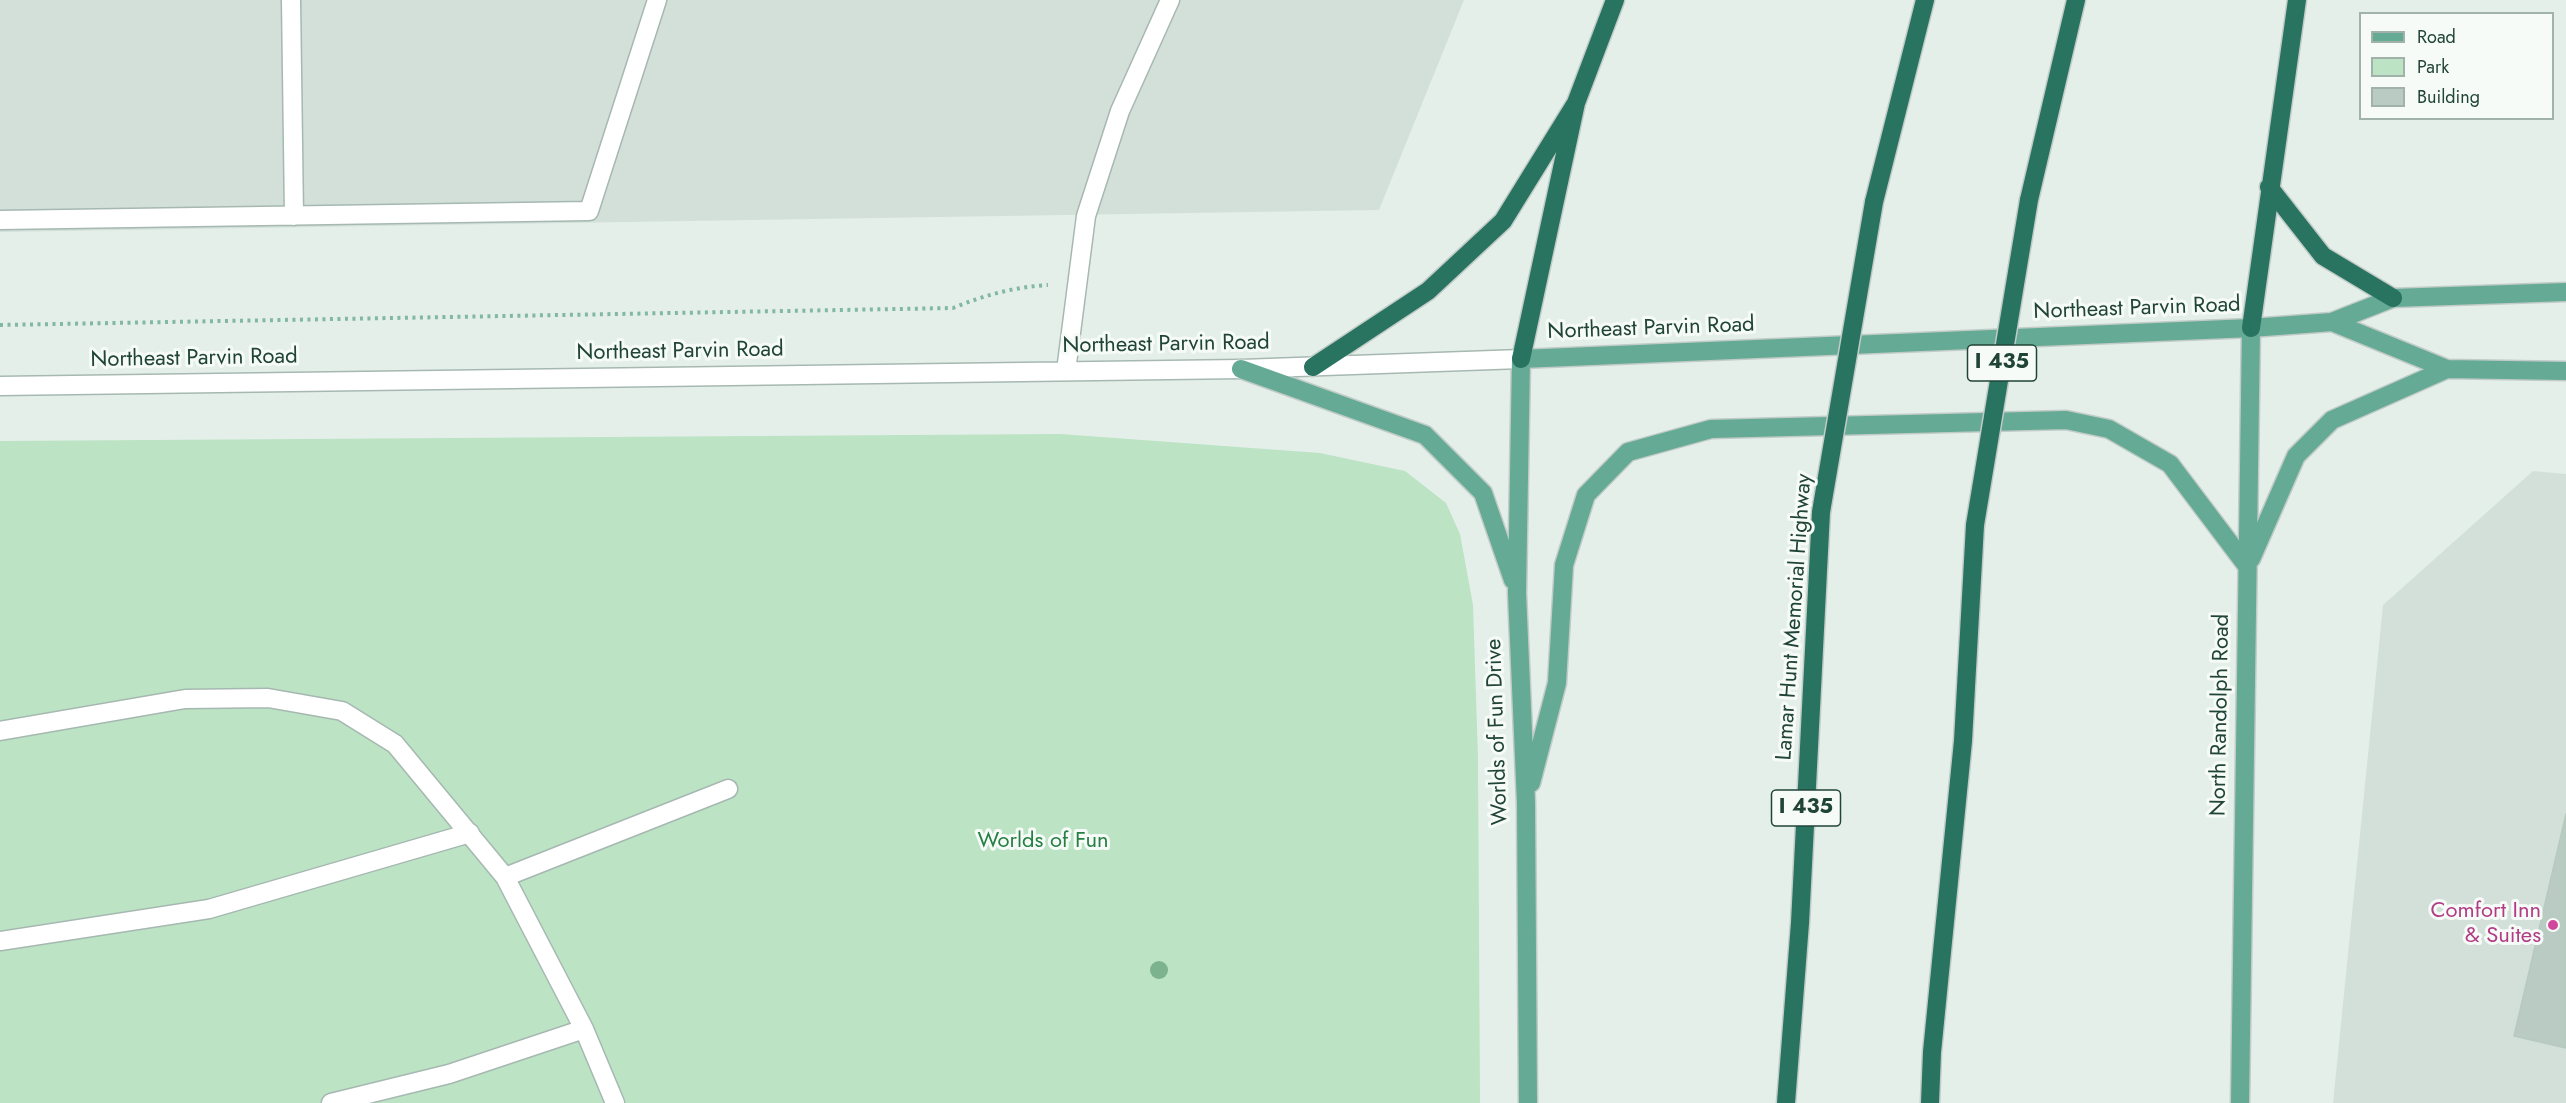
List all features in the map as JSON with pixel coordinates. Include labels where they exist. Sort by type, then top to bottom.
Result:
[{"type":"highway","points":[[1521,359],[1576,104],[1615,0]]},
{"type":"highway","name":"Lamar Hunt Memorial Highway","points":[[1786,1103],[1800,911],[1821,512],[1874,202],[1925,0]]},
{"type":"highway","name":"I 435","points":[[1930,1103],[1932,1052],[1963,741],[1976,525],[2029,201],[2076,0]]},
{"type":"highway","points":[[2251,328],[2297,0]]},
{"type":"highway","points":[[1313,367],[1428,291],[1503,221],[1576,104]]},
{"type":"highway","points":[[2269,187],[2323,256],[2393,298]]},
{"type":"main road","name":"Northeast Parvin Road","points":[[1521,359],[2251,328],[2332,322],[2393,298],[2566,292]]},
{"type":"main road","name":"Northeast Parvin Road","points":[[2332,322],[2447,369],[2566,371]]},
{"type":"main road","name":"North Randolph Road","points":[[2240,1103],[2251,328]]},
{"type":"main road","name":"Worlds of Fun Drive","points":[[1521,359],[1517,593],[1526,803],[1528,1103]]},
{"type":"main road","points":[[1241,369],[1425,435],[1483,493],[1517,593]]},
{"type":"main road","points":[[1526,803],[1557,683],[1564,565],[1586,495],[1628,452],[1711,429],[2066,420],[2109,429],[2170,464],[2247,566],[2296,456],[2303,448],[2332,420],[2447,369]]},
{"type":"street","points":[[291,0],[294,216]]},
{"type":"street","points":[[0,220],[589,211],[657,0]]},
{"type":"street","points":[[1066,371],[1086,216],[1116,122],[1170,0]]},
{"type":"street","name":"Northeast Parvin Road","points":[[0,386],[1241,369],[1521,359]]},
{"type":"street","points":[[0,731],[185,699],[267,698],[342,711],[395,744],[505,877],[584,1029],[615,1103]]},
{"type":"street","points":[[505,877],[728,789]]},
{"type":"street","points":[[0,941],[209,909],[470,833]]},
{"type":"street","points":[[331,1103],[449,1074],[584,1029]]},
{"type":"path","points":[[0,325],[953,308],[989,293],[1027,286],[1077,283]]},
{"type":"shaded area","points":[[0,0],[1464,0],[1379,210],[0,232]]},
{"type":"shaded area","points":[[2533,471],[2566,474],[2566,1103],[2333,1103],[2383,605]]},
{"type":"green space","name":"Worlds of Fun","points":[[1060,434],[1320,453],[1405,471],[1446,503],[1460,534],[1473,605],[1478,758],[1480,1103],[0,1103],[0,441]]},
{"type":"building","name":"Comfort Inn & Suites","points":[[2566,814],[2566,1048],[2514,1036]]},
{"type":"place","name":"Comfort Inn & Suites","points":[[2553,925]]}]
